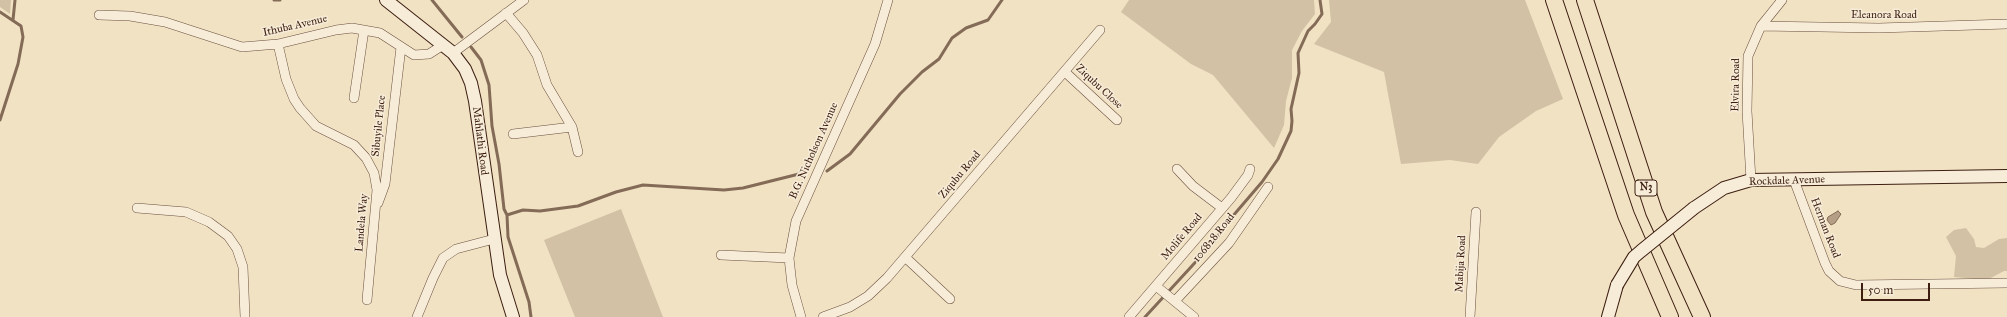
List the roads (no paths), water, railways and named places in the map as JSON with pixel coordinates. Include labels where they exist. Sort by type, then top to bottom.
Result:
[{"type":"highway","name":"N3","points":[[1554,0],[1626,215],[1670,317]]},
{"type":"highway","name":"N3","points":[[1585,0],[1654,212],[1702,317]]},
{"type":"street","name":"Mahlathi Road","points":[[386,0],[443,45],[453,54],[465,69],[475,101],[500,275],[513,317]]},
{"type":"street","points":[[453,54],[524,0]]},
{"type":"street","name":"B.G. Nicholson Avenue","points":[[801,317],[792,285],[789,258],[792,240],[800,213],[875,44],[888,0]]},
{"type":"street","name":"Elvira Road","points":[[1752,180],[1747,73],[1748,56],[1761,26],[1782,0]]},
{"type":"street","points":[[506,13],[531,44],[537,55],[547,85],[572,127],[578,152]]},
{"type":"street","name":"Ithuba Avenue","points":[[98,15],[130,16],[166,22],[242,47],[278,44],[336,30],[352,28],[380,33],[414,55],[424,55],[443,45]]},
{"type":"street","name":"Eleanora Road","points":[[1761,26],[1879,28],[2007,24]]},
{"type":"street","points":[[354,98],[364,30]]},
{"type":"street","name":"Ziqubu Road","points":[[823,317],[850,307],[868,296],[905,257],[1100,30]]},
{"type":"street","name":"Landela Way","points":[[278,44],[286,79],[294,99],[300,108],[316,126],[354,145],[366,158],[376,182],[376,207],[366,300]]},
{"type":"street","name":"Sibuyile Place","points":[[376,207],[385,184],[401,47]]},
{"type":"street","name":"Ziqubu Close","points":[[1065,72],[1117,120]]},
{"type":"street","points":[[512,134],[572,127]]},
{"type":"street","points":[[1177,169],[1193,186],[1222,208]]},
{"type":"street","name":"Molife Road","points":[[1129,317],[1158,287],[1242,184],[1250,169]]},
{"type":"street","name":"Rockdale Avenue","points":[[1608,317],[1617,285],[1641,251],[1694,208],[1724,188],[1752,180],[2007,176]]},
{"type":"street","name":"Herman Road","points":[[1794,180],[1825,263],[1829,271],[1840,281],[1856,285],[2007,283]]},
{"type":"street","name":"106828 Road","points":[[1173,300],[1229,243],[1268,187]]},
{"type":"street","points":[[137,208],[186,212],[209,222],[228,236],[237,249],[243,266],[245,317]]},
{"type":"street","name":"Mabija Road","points":[[1470,317],[1476,212]]},
{"type":"street","points":[[417,317],[435,272],[443,258],[456,249],[494,239]]},
{"type":"street","points":[[721,255],[750,255],[789,258]]},
{"type":"street","points":[[905,257],[950,299]]},
{"type":"street","points":[[1158,287],[1194,317]]},
{"type":"waterway","points":[[13,20],[15,0]]},
{"type":"waterway","points":[[274,0],[280,0]]},
{"type":"waterway","points":[[432,0],[462,37]]},
{"type":"waterway","points":[[827,171],[850,154],[900,94],[922,72],[939,59],[952,38],[966,28],[988,20],[1002,0]]},
{"type":"waterway","points":[[1145,317],[1214,242],[1226,224],[1262,182],[1278,159],[1291,131],[1291,109],[1299,73],[1298,53],[1308,31],[1322,14],[1320,0]]},
{"type":"waterway","points":[[0,12],[21,26],[23,37],[18,64],[0,120]]},
{"type":"waterway","points":[[471,47],[481,60],[489,85],[492,126],[499,164],[504,209],[507,215],[508,237],[529,302],[531,317]]},
{"type":"waterway","points":[[507,215],[523,210],[540,211],[578,206],[616,192],[643,185],[724,190],[743,188],[803,173]]}]
